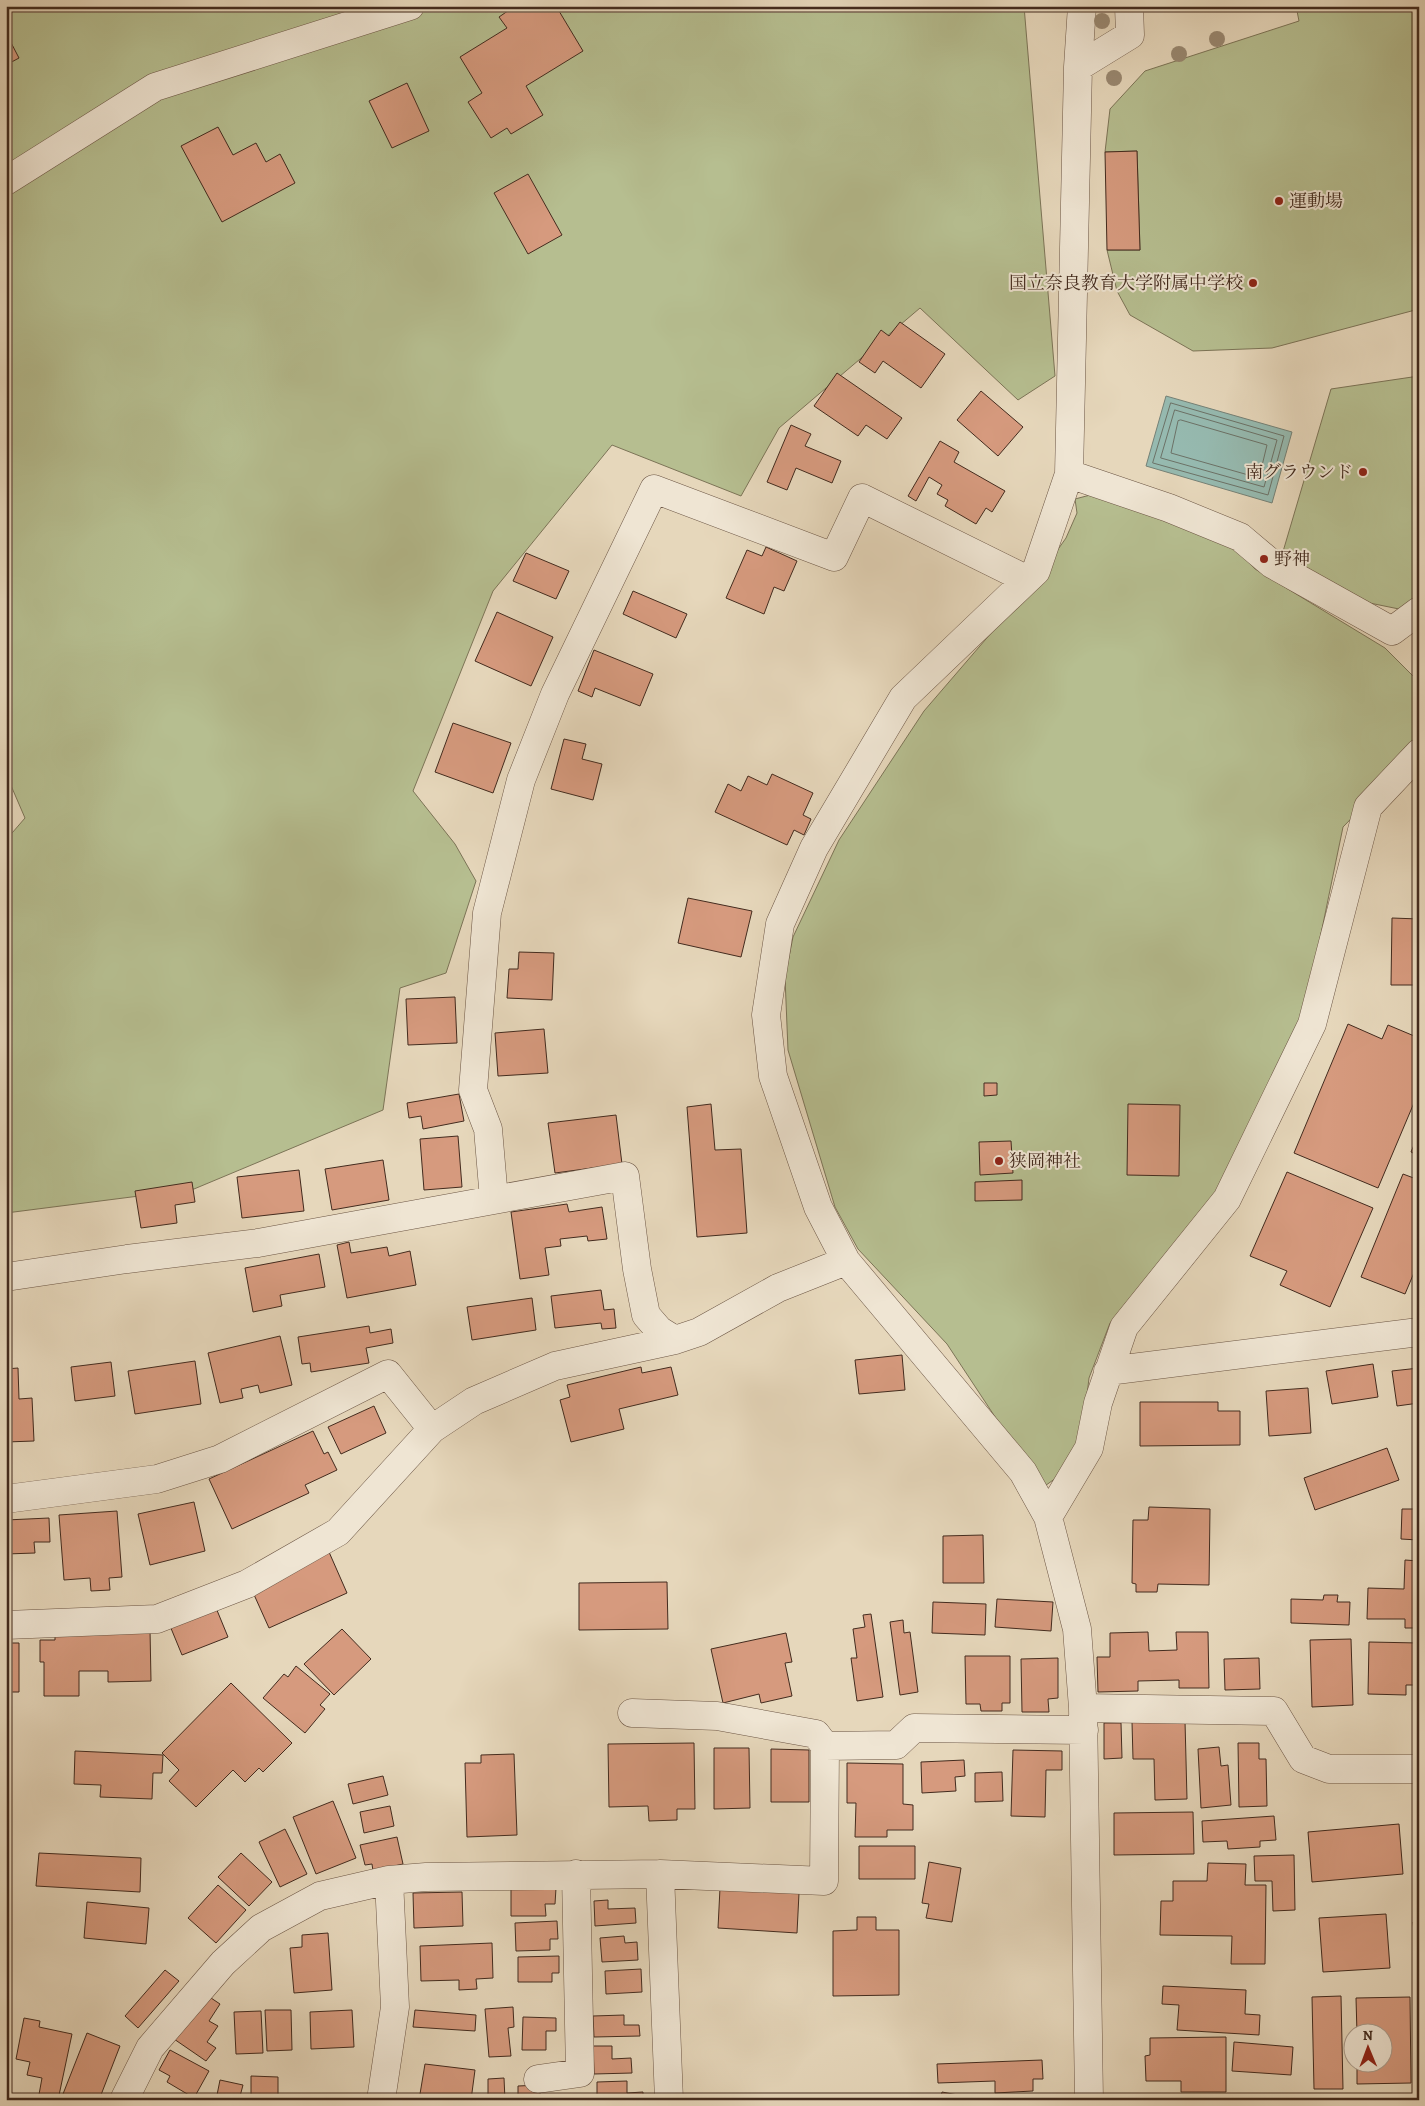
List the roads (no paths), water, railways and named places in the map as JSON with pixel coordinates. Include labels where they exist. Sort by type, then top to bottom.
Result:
[{"type":"street","points":[[6,181],[155,87],[410,6]]},
{"type":"street","points":[[1082,6],[1078,67],[1069,474],[1036,571],[903,698],[814,848],[780,924],[766,1015],[774,1076],[818,1207],[846,1261],[1023,1472],[1048,1517],[1077,1629],[1083,1719],[1089,2100]]},
{"type":"street","points":[[1078,67],[1130,35],[1129,6]]},
{"type":"street","points":[[1069,474],[1169,508],[1240,537],[1272,564],[1392,631],[1419,611]]},
{"type":"street","points":[[494,1199],[488,1128],[473,1090],[487,913],[527,763],[555,694],[654,489],[834,557],[862,498],[1026,579]]},
{"type":"street","points":[[1048,1517],[1089,1448],[1098,1403],[1124,1327],[1227,1199],[1312,1024],[1368,807],[1419,753]]},
{"type":"street","points":[[6,1277],[127,1259],[258,1243],[625,1176],[637,1269],[646,1315],[659,1330],[675,1340]]},
{"type":"street","points":[[6,1624],[157,1618],[247,1584],[338,1532],[432,1430],[474,1401],[555,1366],[675,1340],[699,1332],[778,1288],[846,1261]]},
{"type":"street","points":[[1108,1371],[1419,1332]]},
{"type":"street","points":[[6,1499],[157,1479],[220,1458],[388,1374],[432,1430]]},
{"type":"street","points":[[825,1746],[896,1745],[914,1728],[1274,1711],[1303,1759],[1329,1769],[1419,1769]]},
{"type":"street","points":[[124,2100],[150,2048],[223,1963],[260,1928],[320,1896],[388,1880],[576,1874],[660,1874],[824,1881],[825,1746],[816,1734],[717,1716],[632,1713]]},
{"type":"street","points":[[538,2079],[580,2074],[576,1874]]},
{"type":"street","points":[[660,1874],[668,2100]]},
{"type":"street","points":[[380,2100],[395,2007],[388,1880]]},
{"type":"water","points":[[1166,396],[1292,432],[1272,503],[1146,466]]},
{"type":"place","name":"運動場","points":[[1279,201]]},
{"type":"place","name":"国立奈良教育大学附属中学校","points":[[1253,283]]},
{"type":"place","name":"南グラウンド","points":[[1363,472]]},
{"type":"place","name":"野神","points":[[1264,559]]},
{"type":"place","name":"狭岡神社","points":[[999,1161]]}]
